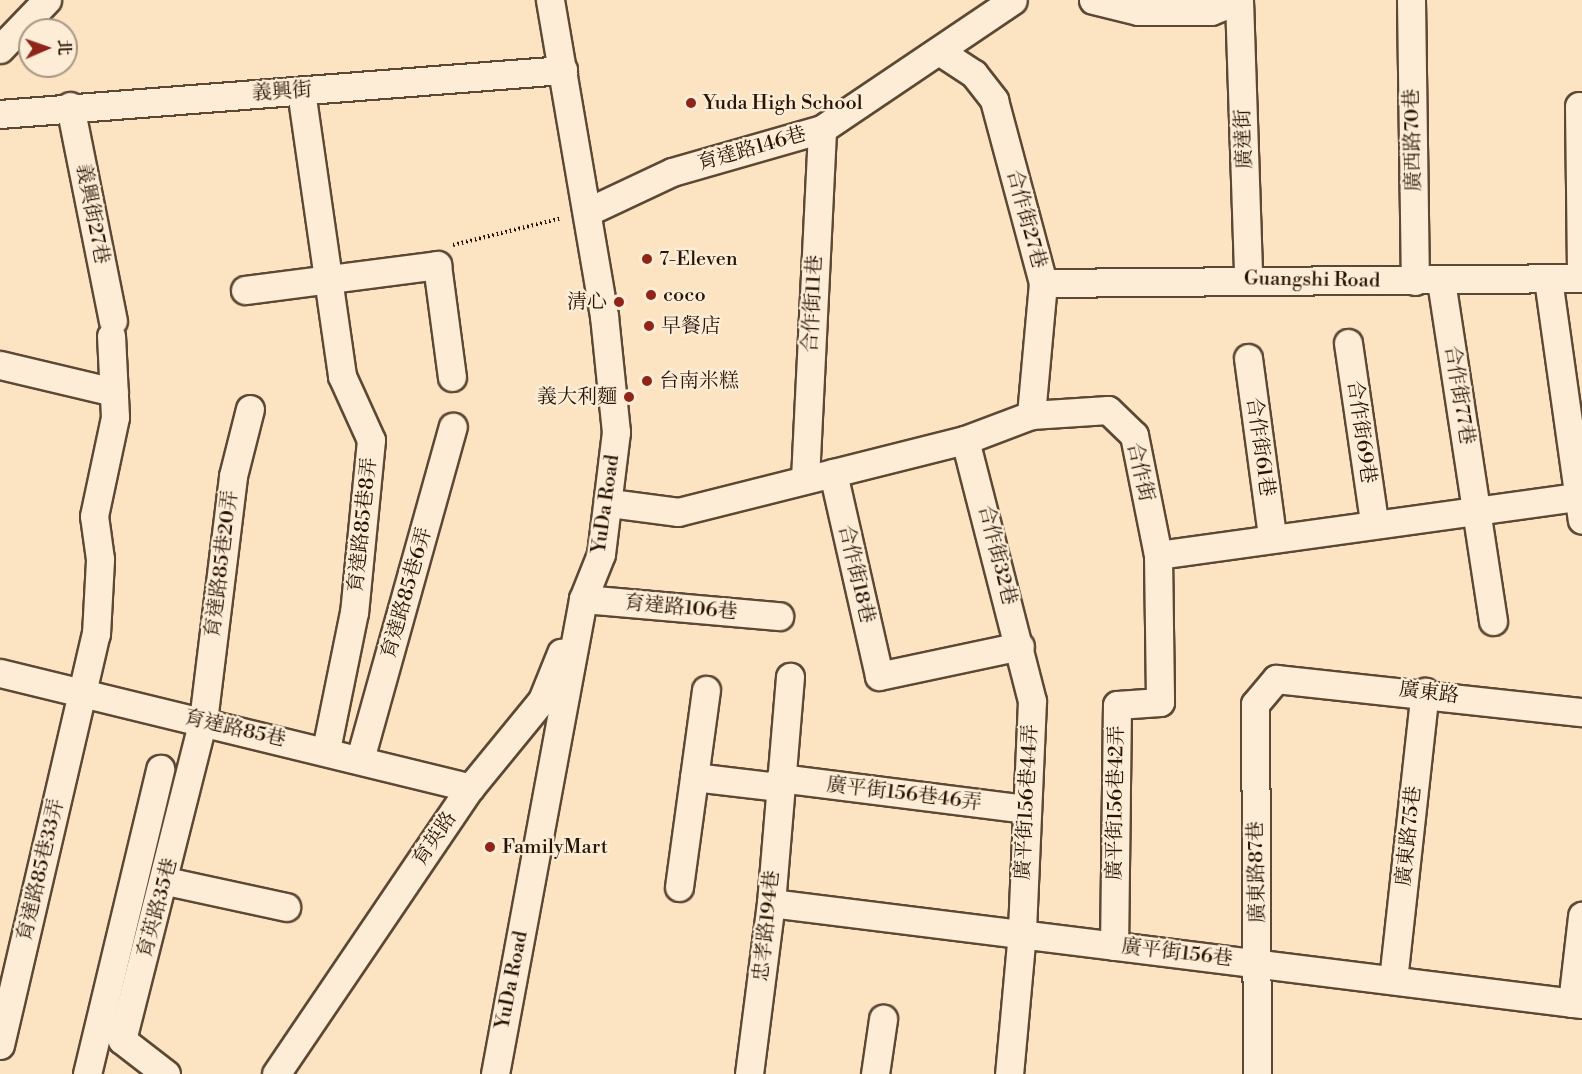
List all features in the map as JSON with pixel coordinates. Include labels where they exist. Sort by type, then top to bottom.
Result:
[{"type":"street","points":[[0,49],[47,0]]},
{"type":"street","name":"YuDa Road","points":[[495,1074],[583,599],[601,554],[610,502],[616,432],[588,212],[550,0]]},
{"type":"street","name":"育達路146巷","points":[[588,212],[672,172],[822,129],[1013,0]]},
{"type":"street","points":[[1093,0],[1138,12],[1211,11],[1239,0]]},
{"type":"street","name":"廣達街","points":[[1239,0],[1248,279]]},
{"type":"street","name":"廣西路70巷","points":[[1411,0],[1428,281]]},
{"type":"street","name":"合作街27巷","points":[[939,51],[974,74],[994,99],[1043,283],[1031,415]]},
{"type":"street","name":"義興街","points":[[0,114],[70,106],[301,91],[563,70]]},
{"type":"street","name":"育達路85巷8弄","points":[[301,91],[331,279],[342,376],[371,440],[354,612],[326,750]]},
{"type":"street","name":"義興街27巷","points":[[70,106],[112,329],[114,405]]},
{"type":"street","points":[[1579,106],[1581,278]]},
{"type":"street","name":"合作街11巷","points":[[806,479],[822,129]]},
{"type":"street","points":[[245,290],[437,265],[452,377]]},
{"type":"street","name":"Guangshi Road","points":[[1043,283],[1248,279],[1428,281],[1581,278]]},
{"type":"street","points":[[1158,555],[1374,522],[1476,510],[1581,504],[1548,279]]},
{"type":"street","name":"合作街77巷","points":[[1428,281],[1476,510],[1492,621]]},
{"type":"street","name":"合作街69巷","points":[[1348,343],[1374,522]]},
{"type":"street","name":"合作街61巷","points":[[1248,358],[1272,536]]},
{"type":"street","points":[[0,365],[114,405]]},
{"type":"street","name":"育達路85巷33弄","points":[[0,1045],[96,634],[100,559],[94,516],[114,405]]},
{"type":"street","name":"育達路85巷20弄","points":[[203,721],[232,476],[250,409]]},
{"type":"street","name":"合作街","points":[[610,502],[678,512],[965,440],[1031,415],[1108,410],[1134,435],[1158,555]]},
{"type":"street","name":"育達路85巷6弄","points":[[360,759],[453,427]]},
{"type":"street","name":"合作街32巷","points":[[965,440],[1024,658]]},
{"type":"street","name":"合作街18巷","points":[[833,473],[879,676],[1024,658]]},
{"type":"street","name":"廣平街156巷42弄","points":[[1114,946],[1117,705],[1160,702],[1158,555]]},
{"type":"street","name":"育達路106巷","points":[[583,599],[779,616]]},
{"type":"street","name":"育英路","points":[[276,1074],[470,788],[542,700],[583,599]]},
{"type":"street","name":"廣平街156巷44弄","points":[[1008,1074],[1022,933],[1027,809],[1024,658]]},
{"type":"street","name":"育達路85巷","points":[[0,673],[82,695],[326,750],[470,788]]},
{"type":"street","name":"忠孝路194巷","points":[[749,1074],[771,903],[790,677]]},
{"type":"street","name":"廣東路","points":[[1276,679],[1425,692],[1582,712]]},
{"type":"street","name":"廣東路87巷","points":[[1257,1074],[1255,704],[1276,679]]},
{"type":"street","points":[[680,887],[706,690]]},
{"type":"street","name":"廣東路75巷","points":[[1393,980],[1425,692]]},
{"type":"street","name":"育英路35巷","points":[[166,1074],[122,1040],[166,880],[203,721]]},
{"type":"street","points":[[87,1074],[160,769]]},
{"type":"street","name":"廣平街156巷46弄","points":[[694,777],[780,783],[1027,809]]},
{"type":"street","points":[[166,880],[286,907]]},
{"type":"street","name":"廣平街156巷","points":[[771,903],[1577,1003]]},
{"type":"street","points":[[1577,1003],[1582,916]]},
{"type":"street","points":[[875,1074],[883,1019]]},
{"type":"path","points":[[437,265],[435,249],[588,212]]},
{"type":"place","name":"Yuda High School","points":[[691,103]]},
{"type":"place","name":"7-Eleven","points":[[647,259]]},
{"type":"place","name":"coco","points":[[651,295]]},
{"type":"place","name":"清心","points":[[619,302]]},
{"type":"place","name":"早餐店","points":[[649,326]]},
{"type":"place","name":"台南米糕","points":[[647,381]]},
{"type":"place","name":"義大利麵","points":[[629,397]]},
{"type":"place","name":"FamilyMart","points":[[490,847]]}]
